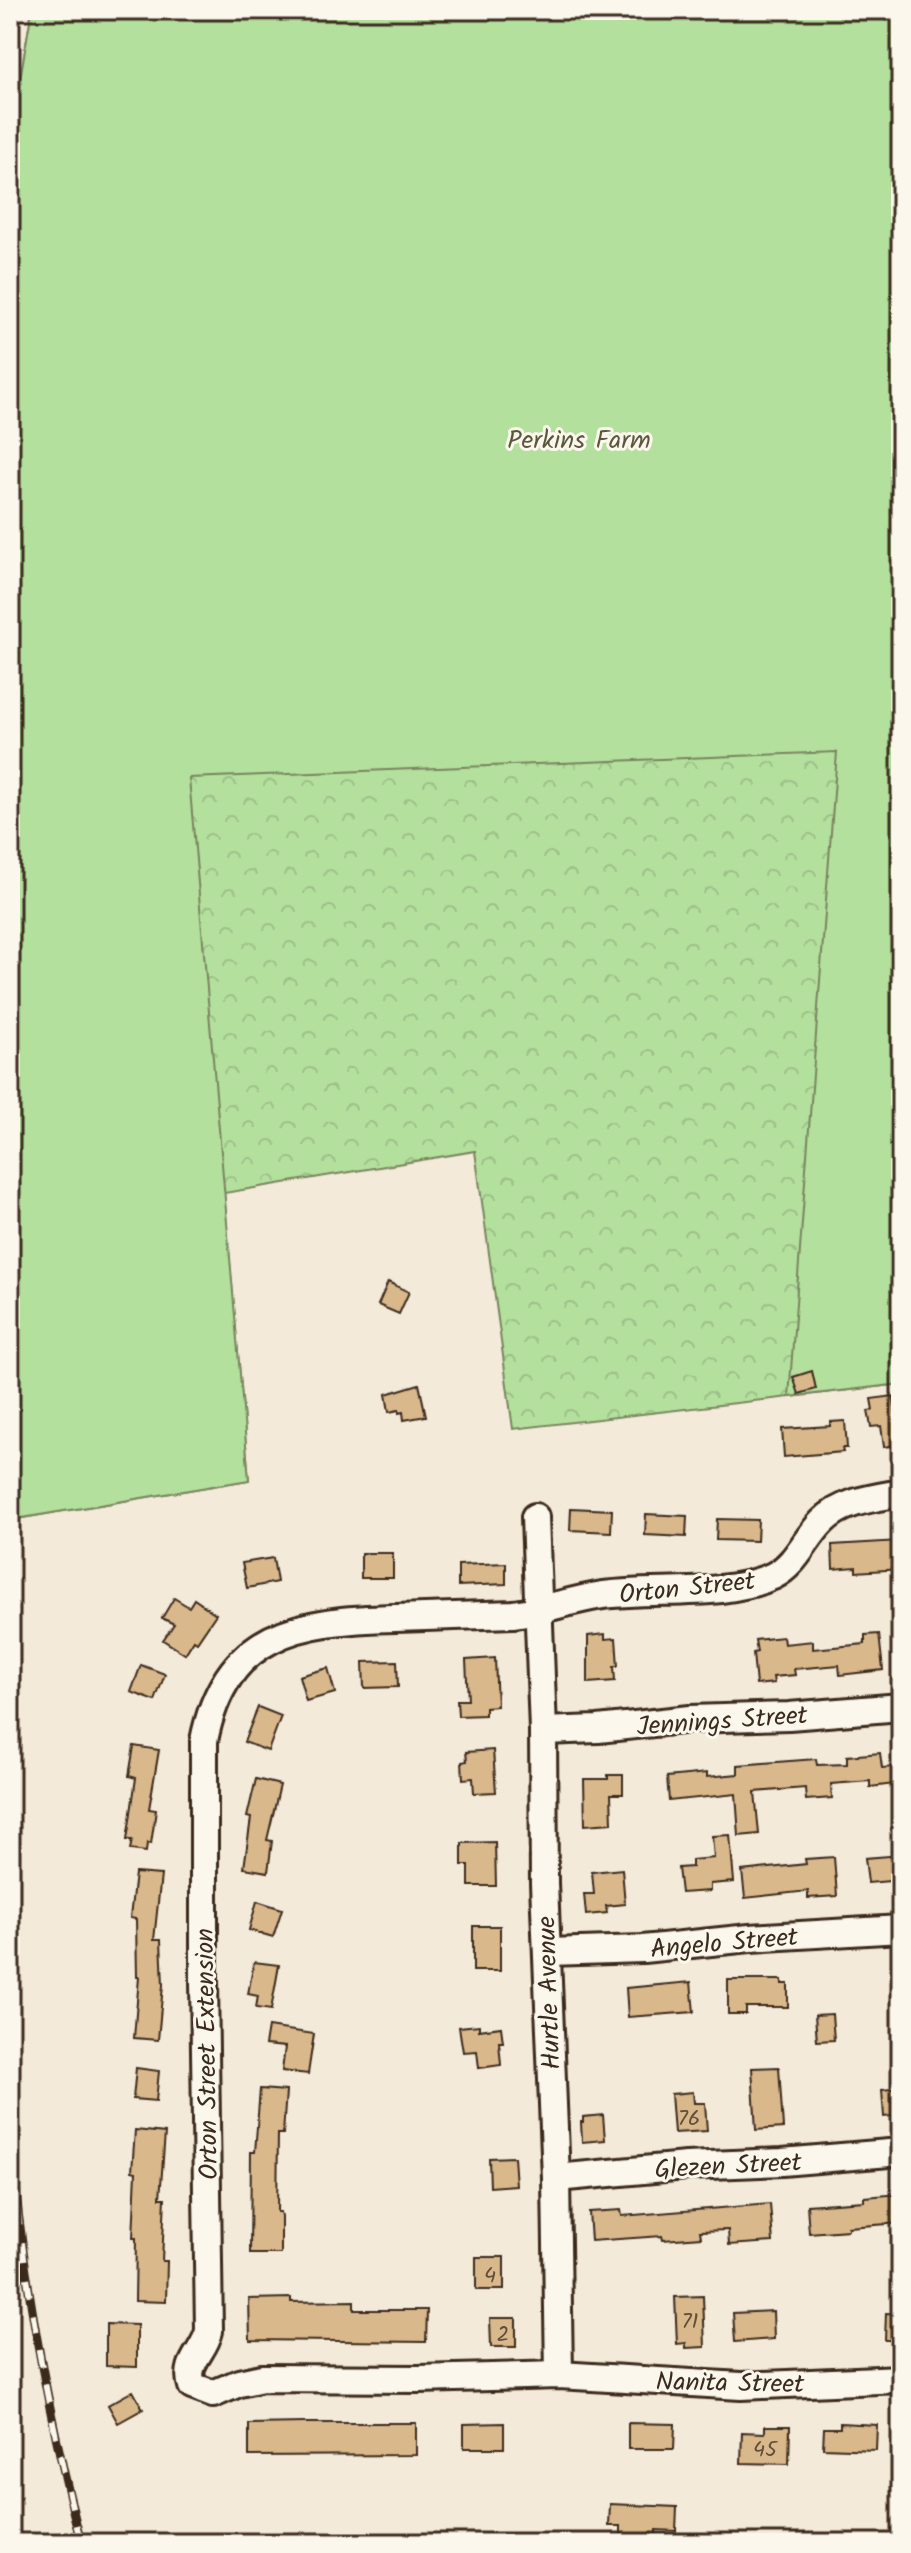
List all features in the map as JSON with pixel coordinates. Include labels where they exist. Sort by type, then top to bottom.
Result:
[{"type":"street","name":"Orton Street","points":[[538,1611],[595,1596],[715,1589],[766,1579],[787,1566],[823,1521],[834,1513],[858,1502],[901,1493]]},
{"type":"street","name":"Hurtle Avenue","points":[[535,1517],[543,1731],[543,1860],[556,2178],[559,2375]]},
{"type":"street","name":"Orton Street Extension","points":[[538,1611],[351,1619],[309,1625],[274,1638],[247,1656],[227,1679],[213,1704],[204,1741],[203,1768],[206,1823],[204,1981],[209,2331],[206,2346],[194,2360],[189,2374],[192,2386],[213,2394],[262,2378],[419,2379],[559,2375]]},
{"type":"street","name":"Jennings Street","points":[[543,1731],[901,1707]]},
{"type":"street","name":"Angelo Street","points":[[548,1952],[643,1949],[750,1938],[901,1929]]},
{"type":"street","name":"Glezen Street","points":[[556,2178],[901,2152]]},
{"type":"street","name":"Nanita Street","points":[[559,2375],[726,2386],[901,2379]]},
{"type":"green space","points":[[32,10],[901,10],[901,1384],[513,1429],[475,1151],[224,1193],[249,1480],[10,1520],[10,136]]},
{"type":"green space","name":"Perkins Farm","points":[[32,10],[901,10],[901,1384],[789,1397],[837,752],[189,778],[249,1480],[10,1520],[10,136]]},
{"type":"building","points":[[388,1282],[409,1292],[399,1314],[378,1305]]},
{"type":"building","points":[[812,1371],[816,1389],[799,1394],[793,1377]]},
{"type":"building","points":[[419,1384],[426,1416],[404,1420],[403,1412],[389,1412],[386,1394]]},
{"type":"building","points":[[893,1396],[897,1422],[901,1422],[901,1444],[884,1447],[881,1426],[871,1427],[868,1411],[873,1410],[871,1399]]},
{"type":"building","points":[[845,1421],[847,1448],[842,1448],[843,1452],[784,1457],[782,1429],[830,1426],[830,1422]]},
{"type":"building","points":[[571,1508],[612,1510],[611,1532],[570,1530]]},
{"type":"building","points":[[646,1514],[687,1516],[686,1537],[645,1535]]},
{"type":"building","points":[[717,1519],[758,1520],[757,1541],[716,1540]]},
{"type":"building","points":[[900,1541],[901,1569],[856,1572],[856,1567],[833,1569],[832,1545]]},
{"type":"building","points":[[361,1553],[393,1553],[393,1578],[361,1578]]},
{"type":"building","points":[[273,1558],[277,1582],[247,1588],[242,1563]]},
{"type":"building","points":[[506,1563],[506,1584],[458,1586],[458,1565]]},
{"type":"building","points":[[174,1598],[189,1607],[194,1599],[216,1614],[185,1654],[163,1640],[174,1624],[162,1618]]},
{"type":"building","points":[[605,1634],[605,1639],[616,1638],[618,1666],[614,1666],[615,1681],[588,1683],[588,1636]]},
{"type":"building","points":[[879,1634],[883,1670],[840,1675],[839,1665],[794,1669],[795,1675],[773,1677],[774,1683],[756,1685],[755,1640],[783,1637],[784,1644],[813,1641],[813,1649],[865,1644],[865,1635]]},
{"type":"building","points":[[495,1658],[497,1706],[485,1707],[485,1715],[458,1716],[457,1700],[468,1700],[466,1660]]},
{"type":"building","points":[[397,1661],[398,1687],[364,1688],[363,1662]]},
{"type":"building","points":[[141,1665],[165,1674],[155,1701],[131,1692]]},
{"type":"building","points":[[328,1668],[335,1693],[306,1701],[299,1676]]},
{"type":"building","points":[[258,1707],[281,1716],[268,1751],[244,1742]]},
{"type":"building","points":[[134,1746],[159,1750],[149,1809],[156,1810],[151,1844],[147,1843],[146,1852],[130,1850],[132,1840],[127,1840],[136,1778],[129,1776]]},
{"type":"building","points":[[493,1750],[496,1792],[474,1793],[473,1778],[463,1779],[462,1762],[467,1761],[466,1752]]},
{"type":"building","points":[[880,1753],[882,1768],[893,1767],[895,1784],[870,1787],[870,1781],[831,1784],[832,1798],[806,1800],[805,1788],[755,1792],[759,1834],[739,1836],[736,1794],[669,1801],[667,1777],[738,1774],[738,1765],[816,1759],[817,1765],[847,1764],[847,1756]]},
{"type":"building","points":[[608,1775],[623,1775],[623,1794],[611,1794],[612,1823],[585,1825],[584,1779],[608,1779]]},
{"type":"building","points":[[256,1779],[280,1785],[267,1840],[272,1841],[268,1872],[244,1868],[251,1818],[247,1817]]},
{"type":"building","points":[[730,1835],[734,1882],[710,1884],[710,1891],[681,1893],[678,1868],[692,1867],[692,1860],[714,1858],[712,1836]]},
{"type":"building","points":[[495,1842],[496,1886],[469,1886],[469,1865],[462,1865],[462,1843]]},
{"type":"building","points":[[901,1855],[901,1880],[868,1883],[865,1858]]},
{"type":"building","points":[[834,1857],[837,1896],[808,1898],[808,1891],[745,1898],[742,1871],[806,1864],[805,1859]]},
{"type":"building","points":[[622,1869],[625,1904],[606,1906],[607,1913],[586,1915],[584,1894],[594,1894],[592,1872]]},
{"type":"building","points":[[135,1873],[161,1875],[154,1940],[161,1940],[163,1985],[158,2040],[134,2038],[139,1977],[136,1919],[130,1918]]},
{"type":"building","points":[[257,1901],[282,1909],[273,1937],[249,1930]]},
{"type":"building","points":[[473,1926],[500,1926],[500,1971],[473,1971]]},
{"type":"building","points":[[254,1962],[279,1965],[271,2010],[256,2008],[258,1996],[248,1994]]},
{"type":"building","points":[[728,1980],[782,1980],[782,1984],[788,1984],[788,2007],[746,2007],[746,2014],[728,2014]]},
{"type":"building","points":[[691,1982],[694,2012],[628,2017],[626,1988]]},
{"type":"building","points":[[832,2014],[834,2040],[817,2041],[815,2015]]},
{"type":"building","points":[[479,2025],[479,2030],[501,2027],[501,2065],[479,2068],[477,2051],[463,2052],[459,2027]]},
{"type":"building","points":[[268,2027],[314,2034],[308,2074],[282,2071],[285,2047],[265,2045]]},
{"type":"building","points":[[779,2067],[783,2128],[756,2130],[752,2068]]},
{"type":"building","points":[[136,2068],[159,2071],[156,2101],[133,2099]]},
{"type":"building","points":[[901,2088],[901,2115],[884,2117],[882,2090]]},
{"type":"building","points":[[260,2089],[286,2091],[283,2134],[278,2134],[277,2212],[281,2216],[281,2254],[250,2254],[251,2152],[255,2152]]},
{"type":"building","points":[[693,2092],[694,2103],[705,2103],[707,2131],[674,2133],[671,2094]]},
{"type":"building","points":[[603,2115],[605,2140],[582,2142],[583,2117]]},
{"type":"building","points":[[135,2130],[165,2133],[160,2198],[165,2198],[162,2261],[167,2261],[166,2302],[135,2301],[136,2238],[133,2238],[136,2172],[132,2171]]},
{"type":"building","points":[[514,2157],[516,2185],[490,2187],[489,2158]]},
{"type":"building","points":[[901,2194],[901,2223],[809,2233],[807,2205],[864,2201],[864,2197]]},
{"type":"building","points":[[770,2204],[773,2242],[729,2245],[728,2230],[700,2231],[701,2237],[663,2240],[662,2236],[591,2241],[589,2212],[621,2210],[622,2216]]},
{"type":"building","points":[[476,2257],[504,2257],[504,2290],[476,2290]]},
{"type":"building","points":[[703,2296],[705,2347],[686,2348],[686,2343],[677,2344],[675,2297]]},
{"type":"building","points":[[291,2298],[291,2302],[354,2301],[354,2310],[427,2310],[426,2342],[250,2340],[249,2299]]},
{"type":"building","points":[[773,2311],[774,2339],[735,2342],[733,2313]]},
{"type":"building","points":[[886,2313],[901,2314],[901,2340],[885,2340]]},
{"type":"building","points":[[490,2318],[516,2318],[516,2347],[491,2347]]},
{"type":"building","points":[[106,2324],[137,2325],[137,2367],[106,2366]]},
{"type":"building","points":[[133,2391],[143,2409],[118,2423],[108,2405]]},
{"type":"building","points":[[416,2423],[416,2455],[249,2456],[249,2424]]},
{"type":"building","points":[[504,2423],[504,2448],[464,2448],[464,2424]]},
{"type":"building","points":[[628,2423],[675,2424],[674,2449],[628,2449]]},
{"type":"building","points":[[840,2423],[877,2425],[876,2450],[823,2448],[824,2428],[840,2428]]},
{"type":"building","points":[[765,2426],[790,2426],[789,2464],[741,2463],[742,2432],[765,2433]]},
{"type":"building","points":[[610,2504],[677,2507],[676,2531],[656,2530],[656,2537],[621,2535],[621,2526],[609,2526]]},
{"type":"railway","points":[[10,2135],[21,2239],[37,2341],[81,2543]]}]
